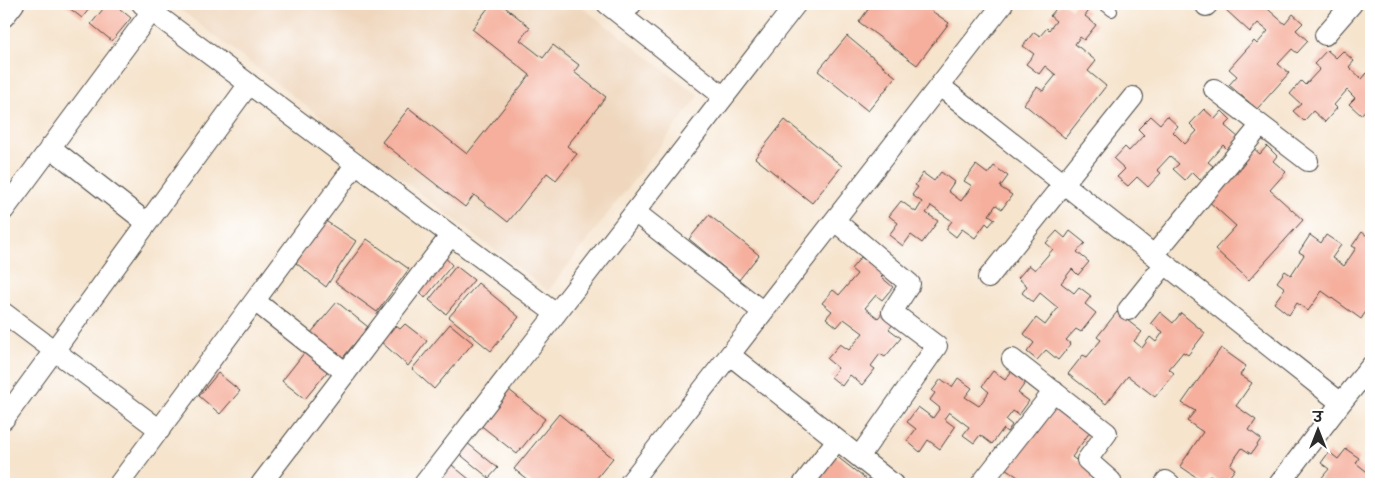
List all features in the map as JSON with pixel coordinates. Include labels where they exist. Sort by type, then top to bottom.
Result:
[{"type":"street","points":[[4,17],[14,4]]},
{"type":"street","points":[[607,4],[632,11],[724,97]]},
{"type":"street","points":[[424,484],[796,4]]},
{"type":"street","points":[[629,484],[1003,4]]},
{"type":"street","points":[[1325,35],[1352,4]]},
{"type":"street","points":[[4,210],[147,8],[556,314]]},
{"type":"street","points":[[4,419],[249,84]]},
{"type":"street","points":[[940,86],[1341,403]]},
{"type":"street","points":[[1214,89],[1308,161]]},
{"type":"street","points":[[988,278],[1133,97]]},
{"type":"street","points":[[1128,310],[1160,260],[1261,125]]},
{"type":"street","points":[[50,147],[147,223]]},
{"type":"street","points":[[119,484],[356,164]]},
{"type":"street","points":[[635,212],[763,312]]},
{"type":"street","points":[[834,221],[910,284],[892,312],[936,346],[858,457]]},
{"type":"street","points":[[261,484],[451,235]]},
{"type":"street","points":[[255,301],[346,373]]},
{"type":"street","points":[[4,313],[160,430]]},
{"type":"street","points":[[730,355],[893,484]]},
{"type":"street","points":[[1012,359],[1107,433],[1086,460],[1111,481],[1108,484]]},
{"type":"street","points":[[1279,484],[1371,366]]},
{"type":"street","points":[[981,484],[1054,391]]},
{"type":"street","points":[[803,484],[837,440]]},
{"type":"lane","points":[[1103,4],[1112,11]]},
{"type":"shaded area","points":[[173,4],[578,4],[699,96],[548,291]]},
{"type":"building","points":[[64,4],[93,4],[82,18]]},
{"type":"building","points":[[107,4],[114,4],[131,18],[112,41],[91,24]]},
{"type":"building","points":[[491,4],[501,4],[530,27],[520,40],[543,58],[553,45],[579,65],[574,72],[606,97],[567,146],[577,154],[556,180],[547,173],[508,222],[474,195],[465,207],[382,142],[409,108],[467,154],[530,75],[472,29]]},
{"type":"building","points":[[872,4],[922,4],[949,23],[917,65],[859,22]]},
{"type":"building","points":[[1060,4],[1065,4],[1071,9],[1075,4],[1078,4],[1088,12],[1085,16],[1096,25],[1084,40],[1080,37],[1075,44],[1096,61],[1088,71],[1106,86],[1065,138],[1024,104],[1037,87],[1043,91],[1056,75],[1045,66],[1039,74],[1026,64],[1034,54],[1023,46],[1034,32],[1040,36],[1047,28],[1049,30],[1056,21],[1050,16]]},
{"type":"building","points":[[1232,4],[1262,4],[1285,24],[1293,14],[1303,23],[1296,30],[1308,41],[1297,53],[1292,49],[1278,64],[1289,73],[1257,109],[1229,85],[1237,76],[1229,69],[1254,41],[1257,44],[1268,31],[1258,23],[1250,32],[1226,10]]},
{"type":"building","points":[[847,36],[896,77],[868,111],[818,71]]},
{"type":"building","points":[[1327,50],[1336,58],[1343,51],[1354,61],[1349,67],[1362,79],[1371,68],[1371,110],[1368,107],[1361,115],[1349,104],[1355,98],[1347,90],[1334,105],[1337,108],[1325,122],[1313,111],[1304,121],[1293,111],[1301,104],[1290,94],[1301,81],[1305,85],[1320,69],[1314,64]]},
{"type":"building","points":[[1204,109],[1215,119],[1222,111],[1231,120],[1225,126],[1239,138],[1228,150],[1223,145],[1208,162],[1213,166],[1200,180],[1192,172],[1185,180],[1173,169],[1179,164],[1170,156],[1157,170],[1161,173],[1148,187],[1137,177],[1128,186],[1117,177],[1125,169],[1114,159],[1125,147],[1129,151],[1144,135],[1138,129],[1151,116],[1160,124],[1167,116],[1178,126],[1173,132],[1185,144],[1197,131],[1190,124]]},
{"type":"building","points":[[785,120],[842,166],[812,203],[755,158]]},
{"type":"building","points":[[1267,146],[1277,156],[1273,161],[1286,172],[1270,190],[1303,220],[1249,280],[1215,249],[1236,226],[1206,199],[1231,172],[1235,175],[1245,163],[1242,160],[1253,148],[1260,154]]},
{"type":"building","points":[[976,165],[988,174],[994,166],[1008,176],[1000,187],[1012,195],[1002,209],[996,205],[989,215],[995,219],[989,226],[986,223],[975,238],[962,229],[956,237],[946,229],[952,221],[931,206],[926,213],[938,221],[922,243],[911,235],[903,246],[889,235],[898,223],[889,216],[901,201],[916,212],[922,202],[912,195],[918,187],[915,185],[923,173],[934,181],[941,172],[954,182],[948,191],[961,201],[972,186],[964,181]]},
{"type":"building","points":[[709,215],[759,255],[739,280],[689,239]]},
{"type":"building","points":[[324,220],[356,241],[326,287],[296,263]]},
{"type":"building","points":[[1057,231],[1065,238],[1070,231],[1085,243],[1077,252],[1089,262],[1078,275],[1072,269],[1061,283],[1074,293],[1079,287],[1091,296],[1085,304],[1096,313],[1081,332],[1076,329],[1066,340],[1071,344],[1058,360],[1046,350],[1037,360],[1027,352],[1034,343],[1024,334],[1036,318],[1045,325],[1058,308],[1040,293],[1033,302],[1022,293],[1027,286],[1018,278],[1029,265],[1035,270],[1053,249],[1046,243]]},
{"type":"building","points":[[1362,232],[1371,239],[1371,304],[1361,319],[1322,291],[1308,311],[1297,303],[1289,315],[1274,303],[1285,288],[1277,282],[1285,271],[1291,275],[1304,255],[1299,252],[1310,235],[1321,243],[1326,235],[1341,245],[1332,258],[1344,266],[1356,248],[1352,246]]},
{"type":"building","points":[[367,239],[409,269],[377,312],[335,282]]},
{"type":"building","points":[[444,256],[452,265],[425,298],[418,289]]},
{"type":"building","points":[[874,256],[889,268],[881,277],[893,287],[882,300],[876,295],[865,308],[878,318],[883,312],[895,322],[889,329],[901,338],[885,357],[880,354],[871,366],[875,369],[862,385],[850,375],[842,386],[831,377],[838,368],[827,359],[840,344],[849,350],[863,333],[844,319],[837,327],[826,318],[832,311],[822,303],[833,290],[839,295],[857,274],[851,269],[861,257],[869,263]]},
{"type":"building","points":[[456,266],[474,280],[446,314],[429,300]]},
{"type":"building","points":[[478,283],[519,317],[491,351],[449,317]]},
{"type":"building","points":[[337,302],[368,327],[341,360],[310,334]]},
{"type":"building","points":[[1117,312],[1142,332],[1134,341],[1142,348],[1150,337],[1156,342],[1163,332],[1151,323],[1160,312],[1173,323],[1181,313],[1205,333],[1188,355],[1183,352],[1169,369],[1174,373],[1155,397],[1128,376],[1106,404],[1068,374],[1083,355],[1087,357],[1101,340],[1097,337]]},
{"type":"building","points":[[392,323],[400,329],[405,324],[427,341],[408,366],[379,340]]},
{"type":"building","points":[[450,324],[473,343],[434,389],[412,369]]},
{"type":"building","points":[[308,348],[331,367],[305,399],[282,381]]},
{"type":"building","points":[[1221,348],[1246,366],[1240,375],[1252,383],[1236,406],[1256,420],[1249,430],[1261,439],[1251,454],[1242,448],[1230,465],[1235,469],[1224,484],[1210,475],[1205,483],[1180,466],[1203,432],[1187,421],[1195,411],[1182,403]]},
{"type":"building","points":[[993,371],[1005,380],[1011,372],[1026,382],[1018,393],[1029,401],[1019,415],[1013,411],[1006,420],[1012,425],[1007,432],[1003,429],[992,444],[980,435],[974,443],[963,435],[969,427],[949,412],[944,419],[955,427],[940,449],[928,440],[920,452],[907,441],[916,429],[907,422],[918,407],[933,418],[940,408],[930,400],[935,393],[932,391],[941,379],[952,387],[958,378],[972,388],[965,397],[979,406],[989,392],[982,386]]},
{"type":"building","points":[[218,373],[240,391],[220,414],[199,396]]},
{"type":"building","points":[[508,389],[545,419],[517,454],[479,424]]},
{"type":"building","points":[[1056,397],[1095,425],[1072,457],[1096,474],[1089,484],[1028,484],[1005,468]]},
{"type":"building","points":[[559,414],[613,458],[592,484],[533,484],[514,469]]},
{"type":"building","points":[[466,442],[498,468],[489,478],[457,452]]},
{"type":"building","points":[[1346,449],[1359,458],[1356,463],[1371,475],[1371,484],[1323,484],[1319,481],[1329,469],[1321,463],[1329,452],[1338,459]]},
{"type":"building","points":[[835,455],[872,484],[812,484]]},
{"type":"building","points":[[447,461],[475,484],[446,484],[435,475]]}]
